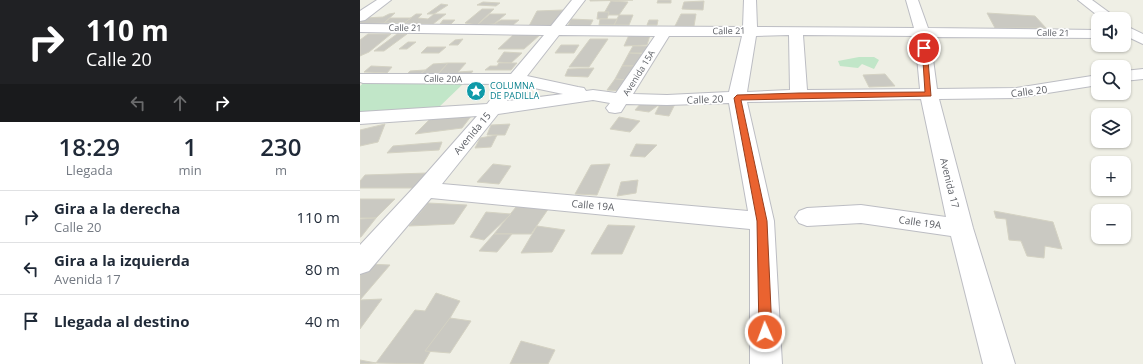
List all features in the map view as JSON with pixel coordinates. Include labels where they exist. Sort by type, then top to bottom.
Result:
[{"type":"street","points":[[360,17],[385,0]]},
{"type":"street","name":"Avenida 15","points":[[360,263],[425,190],[579,0]]},
{"type":"street","points":[[750,0],[750,31],[737,98],[762,221],[766,364]]},
{"type":"street","name":"Avenida 17","points":[[912,0],[922,32],[929,94],[961,228],[999,364]]},
{"type":"street","points":[[1084,0],[1100,12]]},
{"type":"street","name":"Calle 21","points":[[360,28],[665,32],[796,31],[1091,34]]},
{"type":"street","points":[[796,31],[799,95]]},
{"type":"street","name":"Avenida 15A","points":[[611,113],[622,99],[665,32]]},
{"type":"street","points":[[1131,75],[1143,74]]},
{"type":"street","name":"Calle 20A","points":[[363,78],[466,80],[516,78],[593,95]]},
{"type":"street","name":"Calle 20","points":[[360,118],[492,109],[593,95],[622,99],[667,100],[799,95],[1016,93],[1091,81]]},
{"type":"street","name":"Calle 19A","points":[[425,190],[762,221]]},
{"type":"street","name":"Calle 19A","points":[[807,217],[861,214],[961,228]]},
{"type":"green space","points":[[859,57],[874,57],[879,60],[874,69],[862,64],[858,68],[840,66],[838,61]]},
{"type":"green space","points":[[366,81],[466,81],[437,109],[360,115],[360,86]]},
{"type":"building","points":[[590,0],[633,0],[590,1]]},
{"type":"building","points":[[658,0],[671,0],[671,3],[657,3]]},
{"type":"building","points":[[611,1],[628,2],[619,15],[603,15]]},
{"type":"building","points":[[704,1],[703,10],[682,9],[684,2]]},
{"type":"building","points":[[483,2],[500,3],[496,6],[477,5]]},
{"type":"building","points":[[441,4],[448,5],[434,14],[427,14]]},
{"type":"building","points":[[482,9],[494,9],[477,25],[465,23]]},
{"type":"building","points":[[563,10],[552,26],[529,26],[537,11]]},
{"type":"building","points":[[598,12],[609,12],[607,19],[597,19]]},
{"type":"building","points":[[395,13],[384,23],[360,24],[360,21],[365,18],[383,17]]},
{"type":"building","points":[[987,13],[1035,16],[1046,28],[995,28]]},
{"type":"building","points":[[416,14],[422,14],[418,18],[428,19],[434,14],[446,14],[433,24],[404,23]]},
{"type":"building","points":[[490,14],[506,14],[494,24],[477,25]]},
{"type":"building","points":[[681,14],[696,14],[694,26],[675,26]]},
{"type":"building","points":[[619,15],[633,15],[629,25],[614,25]]},
{"type":"building","points":[[390,18],[411,18],[404,23],[384,23]]},
{"type":"building","points":[[571,19],[593,20],[590,26],[568,26]]},
{"type":"building","points":[[600,19],[617,19],[614,25],[599,25]]},
{"type":"building","points":[[443,20],[455,20],[451,24],[440,24]]},
{"type":"building","points":[[501,20],[519,20],[513,25],[494,24]]},
{"type":"building","points":[[649,20],[658,20],[657,25],[647,25]]},
{"type":"building","points":[[368,34],[391,34],[369,52],[360,56],[360,40]]},
{"type":"building","points":[[397,34],[407,34],[384,51],[374,51]]},
{"type":"building","points":[[541,34],[524,49],[498,49],[513,35]]},
{"type":"building","points":[[629,35],[650,35],[647,45],[624,46]]},
{"type":"building","points":[[463,39],[458,45],[449,45],[455,40]]},
{"type":"building","points":[[590,39],[608,39],[589,67],[569,67]]},
{"type":"building","points":[[408,42],[416,42],[407,49],[399,49]]},
{"type":"building","points":[[561,45],[579,45],[574,53],[555,53]]},
{"type":"building","points":[[633,46],[653,46],[649,53],[629,53]]},
{"type":"building","points":[[427,47],[446,47],[439,53],[421,53]]},
{"type":"building","points":[[504,52],[522,53],[511,63],[497,62]]},
{"type":"building","points":[[629,53],[643,54],[638,66],[622,66]]},
{"type":"building","points":[[448,63],[466,63],[458,72],[473,71],[469,76],[437,75]]},
{"type":"building","points":[[448,63],[437,75],[419,75],[433,64]]},
{"type":"building","points":[[499,63],[517,63],[511,70],[485,70],[490,66],[497,66]]},
{"type":"building","points":[[371,66],[392,67],[387,73],[364,72]]},
{"type":"building","points":[[622,66],[638,66],[630,80],[615,79]]},
{"type":"building","points":[[594,68],[588,77],[565,76],[568,69]]},
{"type":"building","points":[[425,70],[419,75],[405,76],[410,71]]},
{"type":"building","points":[[885,74],[895,86],[869,87],[863,75]]},
{"type":"building","points":[[615,79],[630,80],[624,91],[607,90]]},
{"type":"building","points":[[642,102],[660,104],[649,112],[635,110]]},
{"type":"building","points":[[660,104],[675,104],[669,116],[655,114]]},
{"type":"building","points":[[472,115],[462,128],[415,134],[432,117]]},
{"type":"building","points":[[619,117],[640,121],[630,132],[610,129]]},
{"type":"building","points":[[385,124],[378,142],[360,146],[360,130]]},
{"type":"building","points":[[510,124],[505,135],[487,135],[491,125]]},
{"type":"building","points":[[497,135],[491,147],[475,148],[480,138]]},
{"type":"building","points":[[442,142],[439,150],[387,153],[393,146]]},
{"type":"building","points":[[636,144],[657,145],[645,157],[630,156]]},
{"type":"building","points":[[493,164],[511,166],[499,184],[477,182]]},
{"type":"building","points":[[610,164],[597,195],[575,194],[591,165]]},
{"type":"building","points":[[428,173],[416,188],[360,188],[360,181],[365,175]]},
{"type":"building","points":[[638,180],[636,193],[617,196],[621,182]]},
{"type":"building","points":[[360,199],[395,199],[376,218],[360,218]]},
{"type":"building","points":[[428,203],[467,205],[454,224],[409,226]]},
{"type":"building","points":[[551,205],[531,234],[494,234],[516,207]]},
{"type":"building","points":[[994,211],[1053,222],[1062,249],[1045,246],[1044,258],[1027,256],[1021,241],[1009,240],[1006,219],[996,218]]},
{"type":"building","points":[[486,212],[511,214],[484,240],[470,237]]},
{"type":"building","points":[[376,218],[361,237],[360,237],[360,219]]},
{"type":"building","points":[[608,225],[635,226],[622,254],[591,254]]},
{"type":"building","points":[[537,226],[565,230],[552,252],[521,253]]},
{"type":"building","points":[[494,234],[512,234],[497,252],[479,251]]},
{"type":"building","points":[[367,264],[390,265],[360,300],[360,274]]},
{"type":"building","points":[[436,293],[460,301],[423,364],[376,363],[415,310],[425,311]]},
{"type":"building","points":[[382,299],[360,329],[360,300]]},
{"type":"building","points":[[450,318],[471,321],[450,353],[425,351]]},
{"type":"building","points":[[521,341],[555,350],[548,364],[510,364]]},
{"type":"building","points":[[360,360],[376,363],[360,364]]},
{"type":"place","name":"COLUMNA DE PADILLA","points":[[476,91]]},
{"type":"route","points":[[765,332],[762,221],[737,98],[799,95],[929,94],[924,48]]}]
